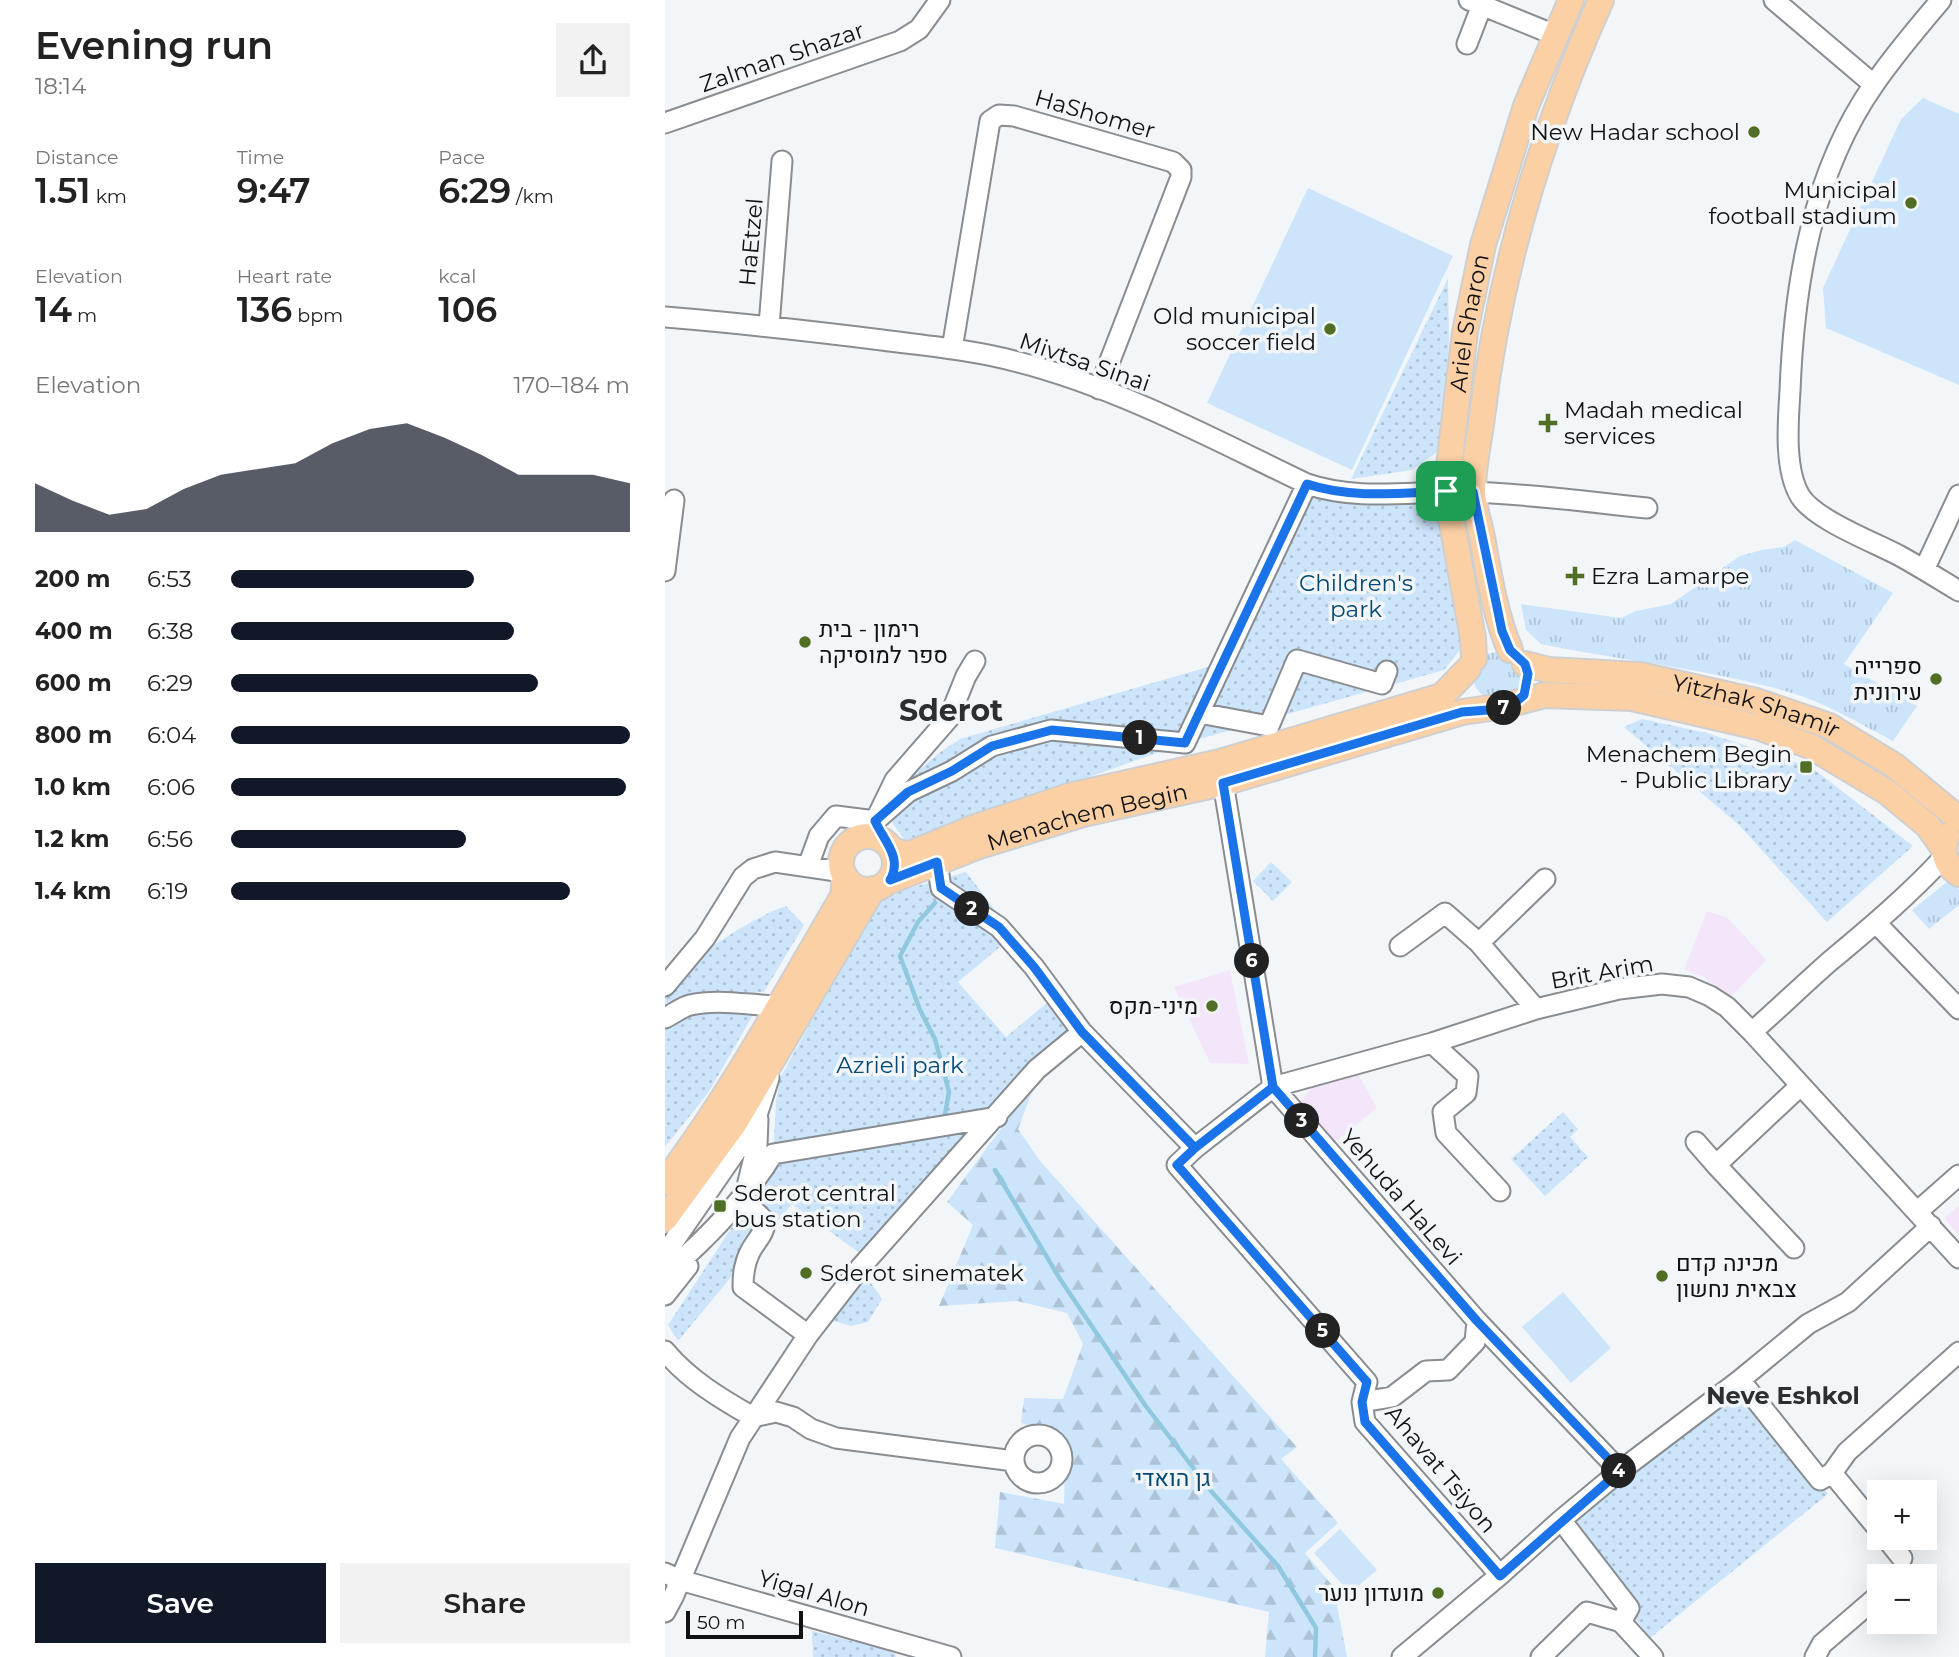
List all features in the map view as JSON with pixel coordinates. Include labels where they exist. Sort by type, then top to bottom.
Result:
[{"type":"main road","name":"Ariel Sharon","points":[[1471,664],[1473,638],[1446,491],[1465,332],[1483,246],[1526,106],[1571,0]]},
{"type":"main road","name":"Ariel Sharon","points":[[1517,657],[1502,631],[1473,492],[1493,335],[1542,153],[1581,45],[1601,0]]},
{"type":"main road","points":[[1490,649],[1517,657],[1528,674],[1528,685],[1518,702],[1507,708],[1490,708],[1477,702],[1471,694],[1467,678],[1471,664],[1490,649]]},
{"type":"main road","name":"Yitzhak Shamir","points":[[1517,657],[1549,670],[1640,674],[1756,701],[1829,726],[1895,766],[1959,822]]},
{"type":"main road","name":"Menachem Begin","points":[[881,885],[937,862],[1222,772],[1443,696],[1471,664]]},
{"type":"main road","name":"Yitzhak Shamir","points":[[1518,702],[1545,695],[1632,698],[1758,727],[1810,746],[1887,792],[1928,826],[1950,862]]},
{"type":"main road","name":"Menachem Begin","points":[[884,838],[905,854],[912,853],[974,828],[1069,796],[1222,772],[1462,712],[1490,708]]},
{"type":"main road","points":[[1950,862],[1947,834],[1959,822]]},
{"type":"main road","points":[[665,1182],[781,1006],[843,896],[844,851],[857,839],[884,838],[895,865],[735,1123],[665,1219]]},
{"type":"main road","points":[[844,874],[856,887],[881,885]]},
{"type":"street","name":"Zalman Shazar","points":[[665,123],[900,41],[919,29],[940,0]]},
{"type":"street","points":[[1774,0],[1873,84]]},
{"type":"street","points":[[1941,0],[1873,84],[1831,165],[1808,243],[1792,342],[1789,456],[1801,496],[1812,509],[1959,591]]},
{"type":"street","points":[[1467,44],[1475,3],[1555,34]]},
{"type":"street","name":"HaShomer","points":[[952,349],[990,121],[999,115],[1014,116],[1173,162],[1181,170],[1181,177],[1099,389]]},
{"type":"street","name":"HaEtzel","points":[[769,326],[782,161]]},
{"type":"street","name":"Mivtsa Sinai","points":[[665,317],[769,326],[952,349],[1018,362],[1099,389],[1182,424],[1307,484],[1326,490],[1353,495],[1473,492],[1647,508]]},
{"type":"street","points":[[884,838],[908,792],[952,771],[992,746],[1052,730],[1185,743],[1307,484]]},
{"type":"street","points":[[1924,570],[1959,495]]},
{"type":"street","points":[[665,571],[674,500]]},
{"type":"street","points":[[1199,713],[1269,726],[1297,660],[1382,684],[1387,671]]},
{"type":"street","points":[[884,838],[895,780],[949,719],[975,661]]},
{"type":"street","points":[[1222,772],[1273,1087]]},
{"type":"street","points":[[808,866],[819,836],[836,816],[884,838]]},
{"type":"street","points":[[665,986],[705,938],[743,877],[753,869],[775,862],[844,874]]},
{"type":"street","points":[[937,862],[941,888],[999,927],[1034,967],[1082,1032],[1195,1148]]},
{"type":"street","points":[[1752,1032],[1827,964],[1950,862]]},
{"type":"street","points":[[1479,943],[1545,880]]},
{"type":"street","points":[[1400,946],[1445,913],[1479,943],[1536,1009]]},
{"type":"street","points":[[1877,924],[1959,1009]]},
{"type":"street","name":"Brit Arim","points":[[1177,1165],[1273,1087],[1432,1043],[1536,1009],[1619,989],[1662,984],[1689,987],[1727,1007],[1752,1032],[1959,1258]]},
{"type":"street","points":[[665,1018],[688,1005],[723,1001],[750,1006],[781,1006]]},
{"type":"street","points":[[665,1612],[672,1576],[740,1438],[809,1335],[860,1268],[1037,1069],[1082,1032]]},
{"type":"street","points":[[1432,1043],[1468,1076],[1466,1093],[1443,1112],[1446,1133],[1500,1191]]},
{"type":"street","points":[[665,1254],[745,1138],[758,1112],[775,1058]]},
{"type":"street","points":[[1716,1165],[1800,1086]]},
{"type":"street","name":"Yehuda HaLevi","points":[[1273,1087],[1477,1321],[1620,1471]]},
{"type":"street","points":[[665,1295],[740,1200],[752,1171],[757,1145],[758,1112]]},
{"type":"street","points":[[665,1275],[750,1191],[773,1154],[997,1117]]},
{"type":"street","points":[[1696,1142],[1794,1248]]},
{"type":"street","name":"Ahavat Tsiyon","points":[[1177,1165],[1367,1382],[1362,1402],[1365,1422],[1500,1576]]},
{"type":"street","points":[[1402,1657],[1620,1471],[1740,1380],[1808,1324],[1848,1302],[1924,1219],[1959,1175]]},
{"type":"street","points":[[740,1200],[765,1221],[765,1230],[743,1268],[743,1287],[809,1335]]},
{"type":"street","points":[[1362,1402],[1392,1397],[1426,1371],[1448,1370],[1475,1342],[1477,1321]]},
{"type":"street","points":[[665,1352],[688,1374],[723,1400],[753,1417],[776,1412],[793,1417],[811,1429],[836,1438],[1014,1461]]},
{"type":"street","points":[[1740,1380],[1820,1480],[1832,1473],[1847,1452],[1959,1352]]},
{"type":"street","points":[[1832,1473],[1867,1515]]},
{"type":"street","points":[[1561,1520],[1629,1608],[1621,1622]]},
{"type":"street","points":[[1896,1550],[1902,1558]]},
{"type":"street","name":"Yigal Alon","points":[[672,1576],[911,1651],[951,1657]]},
{"type":"street","points":[[1815,1657],[1822,1644],[1867,1605]]},
{"type":"street","points":[[1541,1657],[1587,1612],[1621,1622],[1653,1657]]},
{"type":"shaded area","points":[[1707,911],[1728,918],[1766,960],[1728,1000],[1704,977],[1684,970]]},
{"type":"shaded area","points":[[1230,970],[1249,1064],[1210,1063],[1174,987]]},
{"type":"shaded area","points":[[1358,1074],[1377,1108],[1333,1144],[1298,1105],[1312,1087]]},
{"type":"shaded area","points":[[1959,1206],[1959,1236],[1944,1218]]},
{"type":"green space","name":"Municipal football stadium","points":[[1923,98],[1959,114],[1959,385],[1826,328],[1823,288],[1901,119]]},
{"type":"green space","name":"Old municipal soccer field","points":[[1308,188],[1453,256],[1352,470],[1207,403]]},
{"type":"green space","points":[[1448,278],[1449,341],[1441,449],[1412,470],[1351,479]]},
{"type":"green space","name":"Children's park","points":[[1299,487],[1435,500],[1463,646],[1444,670],[1185,743],[906,842],[891,821],[909,779],[960,739],[1211,666]]},
{"type":"green space","points":[[1795,540],[1893,593],[1844,664],[1917,706],[1893,741],[1831,709],[1792,693],[1698,671],[1541,644],[1526,630],[1521,604],[1621,618],[1636,611],[1671,604],[1740,556],[1784,547]]},
{"type":"green space","points":[[1497,652],[1514,659],[1521,676],[1514,693],[1497,700],[1480,693],[1473,676],[1480,659]]},
{"type":"green space","points":[[1642,719],[1707,733],[1811,767],[1913,846],[1827,922],[1739,825],[1624,727]]},
{"type":"green space","points":[[1271,862],[1292,882],[1273,901],[1253,881]]},
{"type":"green space","name":"Azrieli park","points":[[966,872],[1014,935],[958,982],[1006,1037],[1049,1001],[1071,1034],[861,1254],[792,1204],[678,1341],[668,1325],[747,1204],[773,1154],[780,1078],[876,905],[903,890]]},
{"type":"green space","points":[[1947,882],[1959,889],[1959,905],[1929,929],[1912,910]]},
{"type":"green space","points":[[786,906],[804,925],[764,992],[678,997],[665,1006],[665,979],[739,929]]},
{"type":"green space","points":[[727,1006],[753,1015],[708,1093],[665,1147],[665,1022],[687,1012]]},
{"type":"green space","name":"גן הואדי","points":[[1036,1081],[1018,1129],[1040,1161],[1297,1447],[1281,1459],[1338,1523],[1305,1553],[1342,1597],[1337,1605],[1347,1657],[1265,1657],[1269,1612],[995,1548],[1000,1492],[1064,1504],[1066,1437],[1021,1423],[1024,1398],[1063,1399],[1083,1344],[1067,1313],[1017,1301],[939,1306],[973,1225],[947,1202]]},
{"type":"green space","points":[[1563,1112],[1578,1129],[1570,1137],[1588,1157],[1545,1196],[1511,1159]]},
{"type":"green space","points":[[866,1276],[882,1299],[868,1322],[851,1326],[830,1320]]},
{"type":"green space","points":[[1563,1292],[1611,1348],[1571,1383],[1522,1327]]},
{"type":"green space","points":[[1741,1389],[1828,1494],[1650,1638],[1563,1524]]},
{"type":"green space","points":[[1340,1529],[1377,1570],[1350,1593],[1314,1553]]},
{"type":"green space","points":[[812,1631],[884,1649],[896,1657],[813,1657]]},
{"type":"waterway","points":[[935,903],[918,922],[900,956],[920,1010],[935,1039],[949,1092],[944,1120]]},
{"type":"waterway","points":[[995,1170],[1060,1279],[1145,1405],[1211,1491],[1278,1566],[1316,1628],[1315,1657]]},
{"type":"place","name":"New Hadar school","points":[[1754,132]]},
{"type":"place","name":"Municipal football stadium","points":[[1911,203]]},
{"type":"place","name":"Old municipal soccer field","points":[[1330,329]]},
{"type":"place","name":"Madah medical services","points":[[1548,423]]},
{"type":"place","name":"Ezra Lamarpe","points":[[1575,576]]},
{"type":"place","name":"רימון - בית ספר למוסיקה","points":[[805,642]]},
{"type":"place","name":"ספרייה עירונית","points":[[1936,679]]},
{"type":"place","name":"Menachem Begin - Public Library","points":[[1806,767]]},
{"type":"place","name":"מיני-מקס","points":[[1212,1006]]},
{"type":"place","name":"Sderot central bus station","points":[[720,1206]]},
{"type":"place","name":"Sderot sinematek","points":[[806,1273]]},
{"type":"place","name":"מכינה קדם צבאית נחשון","points":[[1662,1276]]},
{"type":"place","name":"מועדון נוער","points":[[1438,1593]]},
{"type":"district","name":"Sderot","points":[[951,710]]},
{"type":"district","name":"Neve Eshkol","points":[[1783,1395]]},
{"type":"route","points":[[1446,491],[1353,495],[1307,484],[1185,743],[1052,730],[992,746],[952,771],[908,792],[875,821],[894,857],[890,880],[937,862],[941,888],[999,927],[1034,967],[1082,1032],[1195,1148],[1273,1087],[1477,1321],[1620,1471],[1500,1576],[1365,1422],[1362,1402],[1367,1382],[1177,1165],[1273,1087],[1223,783],[1462,712],[1507,708],[1518,702],[1528,685],[1525,664],[1510,650],[1502,631],[1473,492],[1446,491]]}]
